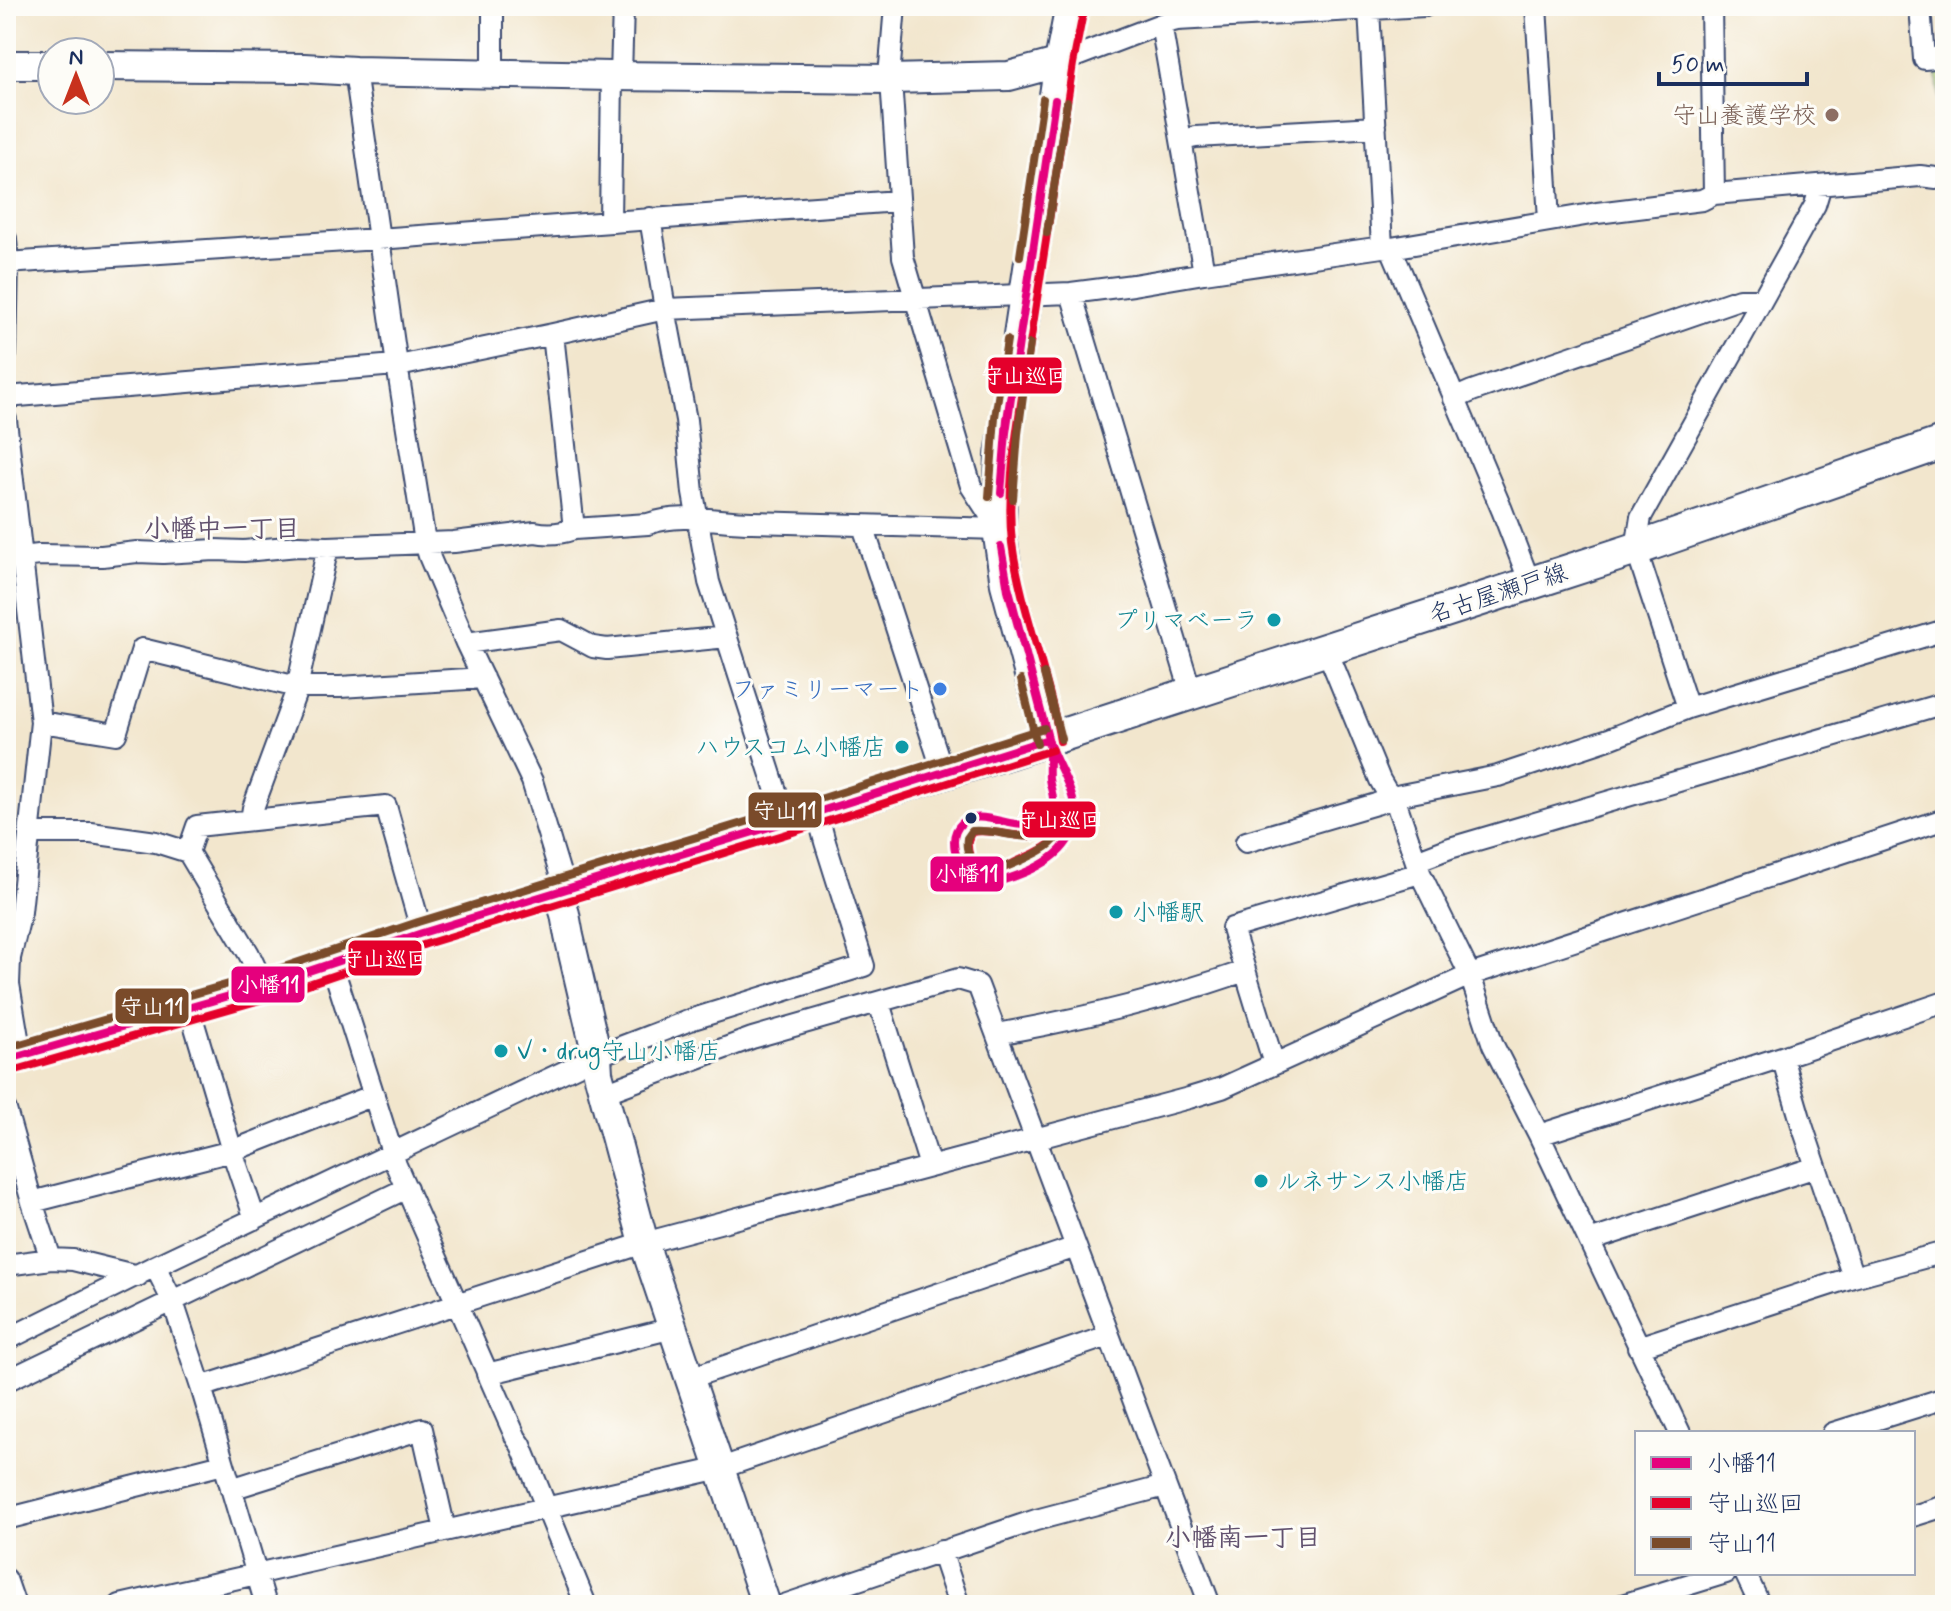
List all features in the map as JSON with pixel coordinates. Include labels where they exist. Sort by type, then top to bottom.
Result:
[{"type":"main road","points":[[1049,743],[1007,584],[999,529],[1002,455],[1072,6]]},
{"type":"main road","name":"名古屋瀬戸線","points":[[13,1057],[264,986],[422,933],[943,772],[1049,743],[1191,692],[1636,549],[1945,442]]},
{"type":"street","points":[[493,6],[493,73]]},
{"type":"street","points":[[610,221],[616,76],[623,6]]},
{"type":"street","points":[[895,6],[890,79],[903,257],[971,486],[999,529]]},
{"type":"street","points":[[116,66],[616,76],[890,79],[1009,76],[1061,62],[1177,20],[1425,6]]},
{"type":"street","points":[[1536,6],[1549,220]]},
{"type":"street","points":[[1711,6],[1714,194]]},
{"type":"street","points":[[1920,6],[1924,59],[1945,57]]},
{"type":"street","points":[[1369,9],[1386,248],[1502,510],[1530,583]]},
{"type":"street","points":[[1161,24],[1204,273]]},
{"type":"street","points":[[6,65],[36,65]]},
{"type":"street","points":[[355,71],[425,542],[466,643],[532,781],[561,891],[597,1056],[598,1073],[644,1243],[766,1605]]},
{"type":"street","points":[[1182,140],[1376,127]]},
{"type":"street","points":[[6,397],[397,365],[665,309],[1071,293],[1386,248],[1549,220],[1702,200],[1714,194],[1920,176],[1944,185]]},
{"type":"street","points":[[1688,708],[1636,549],[1641,517],[1815,205],[1821,185]]},
{"type":"street","points":[[7,264],[898,201]]},
{"type":"street","points":[[650,218],[686,420],[693,493],[709,582],[786,822]]},
{"type":"street","points":[[6,239],[6,354]]},
{"type":"street","points":[[1071,293],[1191,692]]},
{"type":"street","points":[[1454,399],[1739,299],[1761,299]]},
{"type":"street","points":[[553,334],[574,529]]},
{"type":"street","points":[[6,420],[14,558],[41,722],[31,833],[14,896],[18,928],[10,958],[9,984],[13,1057]]},
{"type":"street","points":[[14,558],[454,542],[697,518],[999,529]]},
{"type":"street","points":[[863,526],[943,772]]},
{"type":"street","points":[[251,820],[297,687],[328,547]]},
{"type":"street","points":[[466,643],[561,630],[593,647],[607,649],[727,637]]},
{"type":"street","points":[[1246,842],[1394,797],[1498,776],[1609,739],[1688,708],[1945,630]]},
{"type":"street","points":[[1326,648],[1380,780],[1394,797],[1418,867],[1470,975],[1493,1045],[1679,1431]]},
{"type":"street","points":[[41,722],[116,734],[142,649],[297,687],[483,678]]},
{"type":"street","points":[[1274,1064],[1232,928],[1418,867],[1450,848],[1945,703]]},
{"type":"street","points":[[188,852],[197,826],[386,806],[422,933]]},
{"type":"street","points":[[6,1340],[597,1056],[693,1019],[864,966],[817,812]]},
{"type":"street","points":[[201,1387],[644,1243],[1222,1088],[1470,975],[1945,819]]},
{"type":"street","points":[[31,833],[91,833],[156,842],[188,852],[249,954],[264,986]]},
{"type":"street","points":[[332,964],[396,1165],[521,1445],[586,1605]]},
{"type":"street","points":[[997,1034],[1109,1011],[1206,985],[1245,971]]},
{"type":"street","points":[[604,1093],[752,1038],[958,979],[978,985],[1210,1605]]},
{"type":"street","points":[[1539,1135],[1945,1002]]},
{"type":"street","points":[[879,1003],[930,1166]]},
{"type":"street","points":[[189,1007],[255,1219]]},
{"type":"street","points":[[1782,1057],[1853,1277]]},
{"type":"street","points":[[32,1202],[232,1151],[374,1095]]},
{"type":"street","points":[[6,1110],[51,1259]]},
{"type":"street","points":[[1589,1241],[1816,1167]]},
{"type":"street","points":[[6,1381],[407,1188]]},
{"type":"street","points":[[690,1378],[1076,1247]]},
{"type":"street","points":[[1638,1347],[1853,1277],[1945,1252]]},
{"type":"street","points":[[6,1265],[51,1259],[146,1271],[173,1302],[266,1605]]},
{"type":"street","points":[[487,1374],[673,1328]]},
{"type":"street","points":[[120,1605],[721,1468],[1108,1336]]},
{"type":"street","points":[[1839,1431],[1945,1398]]},
{"type":"street","points":[[231,1489],[422,1429],[445,1530]]},
{"type":"street","points":[[6,1519],[223,1464]]},
{"type":"street","points":[[784,1605],[1036,1520],[1165,1486]]},
{"type":"street","points":[[1915,1515],[1945,1506]]},
{"type":"street","points":[[941,1551],[959,1605]]},
{"type":"street","points":[[1622,1605],[1720,1575]]},
{"type":"street","points":[[1746,1575],[1760,1605]]},
{"type":"street","points":[[6,1579],[15,1605]]},
{"type":"green space","points":[[1945,70],[1945,166],[1942,166],[1937,71]]},
{"type":"transit line","name":"守山巡回","points":[[1060,741],[1016,568],[1011,491],[1021,403],[1084,8]]},
{"type":"transit line","name":"守山11","points":[[1020,256],[1043,99]]},
{"type":"transit line","name":"小幡11","points":[[1032,257],[1055,100]]},
{"type":"transit line","name":"小幡11","points":[[1032,257],[1055,100]]},
{"type":"transit line","name":"守山11","points":[[1047,233],[1067,102]]},
{"type":"transit line","name":"小幡11","points":[[1019,342],[1032,257]]},
{"type":"transit line","name":"小幡11","points":[[1019,342],[1032,257]]},
{"type":"transit line","name":"守山11","points":[[989,497],[995,417],[1007,340]]},
{"type":"transit line","name":"小幡11","points":[[1001,493],[1007,419],[1019,342]]},
{"type":"transit line","name":"小幡11","points":[[1001,493],[1019,342]]},
{"type":"transit line","name":"守山11","points":[[1013,499],[1030,344]]},
{"type":"transit line","name":"小幡11","points":[[1001,547],[1032,677]]},
{"type":"transit line","name":"小幡11","points":[[1001,547],[1008,590],[1032,677]]},
{"type":"transit line","name":"守山11","points":[[1044,674],[1061,739]]},
{"type":"transit line","name":"小幡11","points":[[1032,677],[1049,742]]},
{"type":"transit line","name":"小幡11","points":[[1032,677],[1049,742]]},
{"type":"transit line","name":"守山11","points":[[1021,680],[1037,744]]},
{"type":"transit line","name":"守山11","points":[[6,1048],[260,975],[418,922],[1044,728]]},
{"type":"transit line","name":"小幡11","points":[[6,1060],[264,986],[422,933],[1048,739]]},
{"type":"transit line","name":"小幡11","points":[[1049,742],[1069,786],[1075,810],[1069,838],[1050,859],[1022,874],[994,882],[971,878],[961,867],[955,852],[957,829],[971,818],[1030,825],[1040,822],[1049,814],[1053,800],[1049,779],[1049,742]]},
{"type":"transit line","name":"守山巡回","points":[[9,1072],[267,998],[426,944],[1052,750]]},
{"type":"transit line","name":"守山巡回","points":[[1063,813],[1059,833],[1039,851],[991,873],[982,871],[973,862],[968,849],[972,832],[1034,836],[1055,826],[1063,813]]},
{"type":"transit line","name":"守山11","points":[[1063,813],[1057,837],[1030,856],[992,870],[980,868],[970,857],[967,838],[972,831],[1034,836],[1044,833],[1063,813]]},
{"type":"place","name":"守山養護学校","points":[[1832,115]]},
{"type":"place","name":"プリマベーラ","points":[[1274,620]]},
{"type":"place","name":"ファミリーマート","points":[[940,689]]},
{"type":"place","name":"ハウスコム小幡店","points":[[902,747]]},
{"type":"place","name":"小幡駅","points":[[1116,912]]},
{"type":"place","name":"V・drug守山小幡店","points":[[501,1051]]},
{"type":"place","name":"ルネサンス小幡店","points":[[1261,1181]]},
{"type":"district","name":"小幡中一丁目","points":[[222,528]]},
{"type":"district","name":"小幡南一丁目","points":[[1243,1537]]}]
